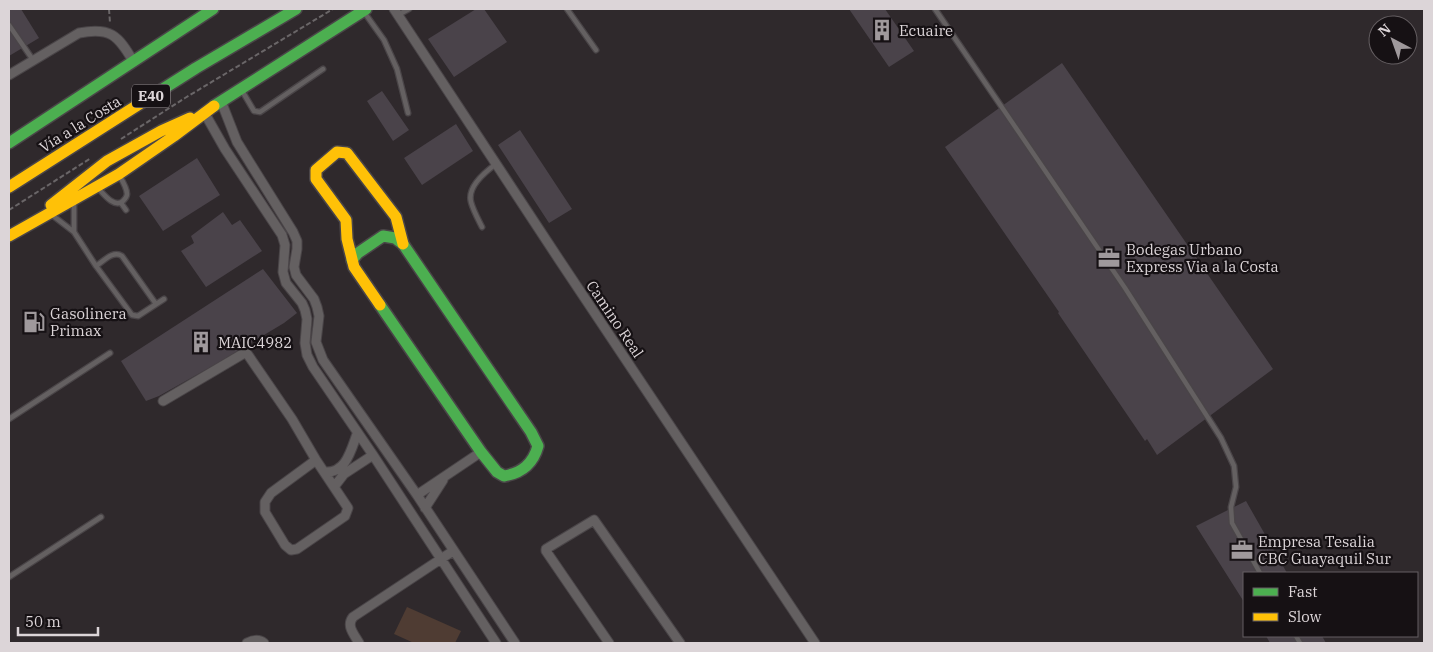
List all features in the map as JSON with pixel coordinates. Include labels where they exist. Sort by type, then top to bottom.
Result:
[{"type":"main road","name":"Vía a la Costa","points":[[9,143],[133,61],[199,12],[213,9]]},
{"type":"main road","name":"Vía a la Costa","points":[[9,187],[196,68],[296,9]]},
{"type":"main road","points":[[9,236],[119,174],[174,136],[204,112],[365,10]]},
{"type":"main road","points":[[24,226],[106,162],[161,130],[204,112]]},
{"type":"main road","points":[[352,260],[358,253],[383,236],[396,238],[403,244],[531,432],[538,446],[534,457],[515,474],[504,476],[497,472],[358,274],[354,267],[352,260],[347,239],[346,220],[316,179],[316,170],[337,152],[347,153],[396,218],[403,244]]},
{"type":"street","name":"Camino Real","points":[[396,12],[815,643]]},
{"type":"street","points":[[9,75],[79,33],[92,30],[107,32],[119,38],[133,61]]},
{"type":"street","points":[[221,101],[237,142],[297,241],[294,267],[296,275],[318,307],[319,316],[316,342],[318,349],[345,392],[515,643]]},
{"type":"street","points":[[204,112],[225,149],[282,235],[286,245],[283,272],[286,283],[302,303],[307,319],[305,343],[307,355],[313,367],[496,643]]},
{"type":"street","points":[[163,401],[246,352],[292,419],[316,460],[348,508],[345,516],[297,549],[291,550],[286,548],[265,512],[265,502],[271,493],[316,460]]},
{"type":"street","points":[[334,400],[345,392]]},
{"type":"street","points":[[324,472],[331,473],[340,468],[346,461],[357,434]]},
{"type":"street","points":[[416,496],[482,452]]},
{"type":"street","points":[[334,486],[344,474],[373,455]]},
{"type":"street","points":[[425,508],[444,478]]},
{"type":"street","points":[[609,643],[546,551],[546,549],[594,520],[680,643]]},
{"type":"street","points":[[359,643],[350,628],[350,620],[353,617],[453,551]]},
{"type":"street","points":[[247,643],[257,640],[264,643]]},
{"type":"lane","points":[[396,12],[409,9]]},
{"type":"lane","points":[[567,9],[596,50]]},
{"type":"lane","points":[[935,9],[1125,288],[1221,438],[1234,466],[1236,487],[1231,507],[1232,524],[1259,572]]},
{"type":"lane","points":[[365,10],[384,40],[398,69],[408,113]]},
{"type":"lane","points":[[9,25],[34,60]]},
{"type":"lane","points":[[241,88],[254,111],[260,112],[323,69]]},
{"type":"lane","points":[[482,227],[470,200],[472,190],[485,172],[496,164]]},
{"type":"lane","points":[[119,174],[127,193],[121,203]]},
{"type":"lane","points":[[96,186],[112,201],[121,203],[126,210]]},
{"type":"lane","points":[[74,199],[74,232]]},
{"type":"lane","points":[[49,212],[74,232],[132,315],[138,316],[164,299]]},
{"type":"lane","points":[[96,266],[114,254],[119,253],[156,304]]},
{"type":"lane","points":[[9,419],[110,353]]},
{"type":"lane","points":[[9,577],[101,517]]},
{"type":"path","points":[[107,32],[111,20],[109,9]]},
{"type":"path","points":[[118,140],[333,9]]},
{"type":"path","points":[[9,210],[93,156]]},
{"type":"shaded area","points":[[407,607],[461,631],[455,643],[414,643],[394,634]]},
{"type":"building","points":[[9,9],[21,9],[39,38],[9,56]]},
{"type":"building","points":[[476,9],[484,9],[507,42],[454,77],[428,39]]},
{"type":"building","name":"Ecuaire","points":[[849,9],[885,9],[914,51],[889,67]]},
{"type":"building","name":"Bodegas Urbano Express Via a la Costa","points":[[1062,63],[1273,369],[1157,455],[1147,439],[1145,441],[945,147]]},
{"type":"building","points":[[382,91],[409,130],[393,141],[367,101]]},
{"type":"building","points":[[456,124],[473,151],[422,185],[404,158]]},
{"type":"building","points":[[520,130],[572,209],[549,223],[498,145]]},
{"type":"building","points":[[197,158],[220,195],[163,231],[139,196]]},
{"type":"building","points":[[223,212],[232,225],[240,220],[262,251],[206,287],[181,251],[194,243],[191,236]]},
{"type":"building","name":"MAIC4982","points":[[263,269],[297,313],[284,323],[216,364],[159,396],[146,401],[121,361]]},
{"type":"building","name":"Empresa Tesalia CBC Guayaquil Sur","points":[[1246,501],[1286,572],[1243,572],[1243,600],[1196,526]]},
{"type":"building","points":[[1267,637],[1323,637],[1326,643],[1270,643]]},
{"type":"traffic: fast","points":[[9,143],[213,9]]},
{"type":"traffic: fast","points":[[155,94],[296,9]]},
{"type":"traffic: fast","points":[[214,106],[366,9]]},
{"type":"traffic: fast","points":[[352,260],[358,253],[383,236],[395,238],[403,244],[531,432],[538,446],[533,458],[526,467],[516,473],[504,476],[497,472],[481,452],[380,305]]},
{"type":"traffic: slow","points":[[9,187],[155,94]]},
{"type":"traffic: slow","points":[[9,236],[119,174],[214,106]]},
{"type":"traffic: slow","points":[[51,205],[107,161],[161,131],[190,118]]},
{"type":"traffic: slow","points":[[380,305],[354,267],[347,239],[346,220],[316,179],[316,170],[337,152],[347,153],[396,217],[403,244]]},
{"type":"place","name":"Ecuaire","points":[[882,30]]},
{"type":"place","name":"Bodegas Urbano Express Via a la Costa","points":[[1109,258]]},
{"type":"place","name":"Gasolinera Primax","points":[[34,322]]},
{"type":"place","name":"MAIC4982","points":[[201,342]]},
{"type":"place","name":"Empresa Tesalia CBC Guayaquil Sur","points":[[1242,550]]}]
